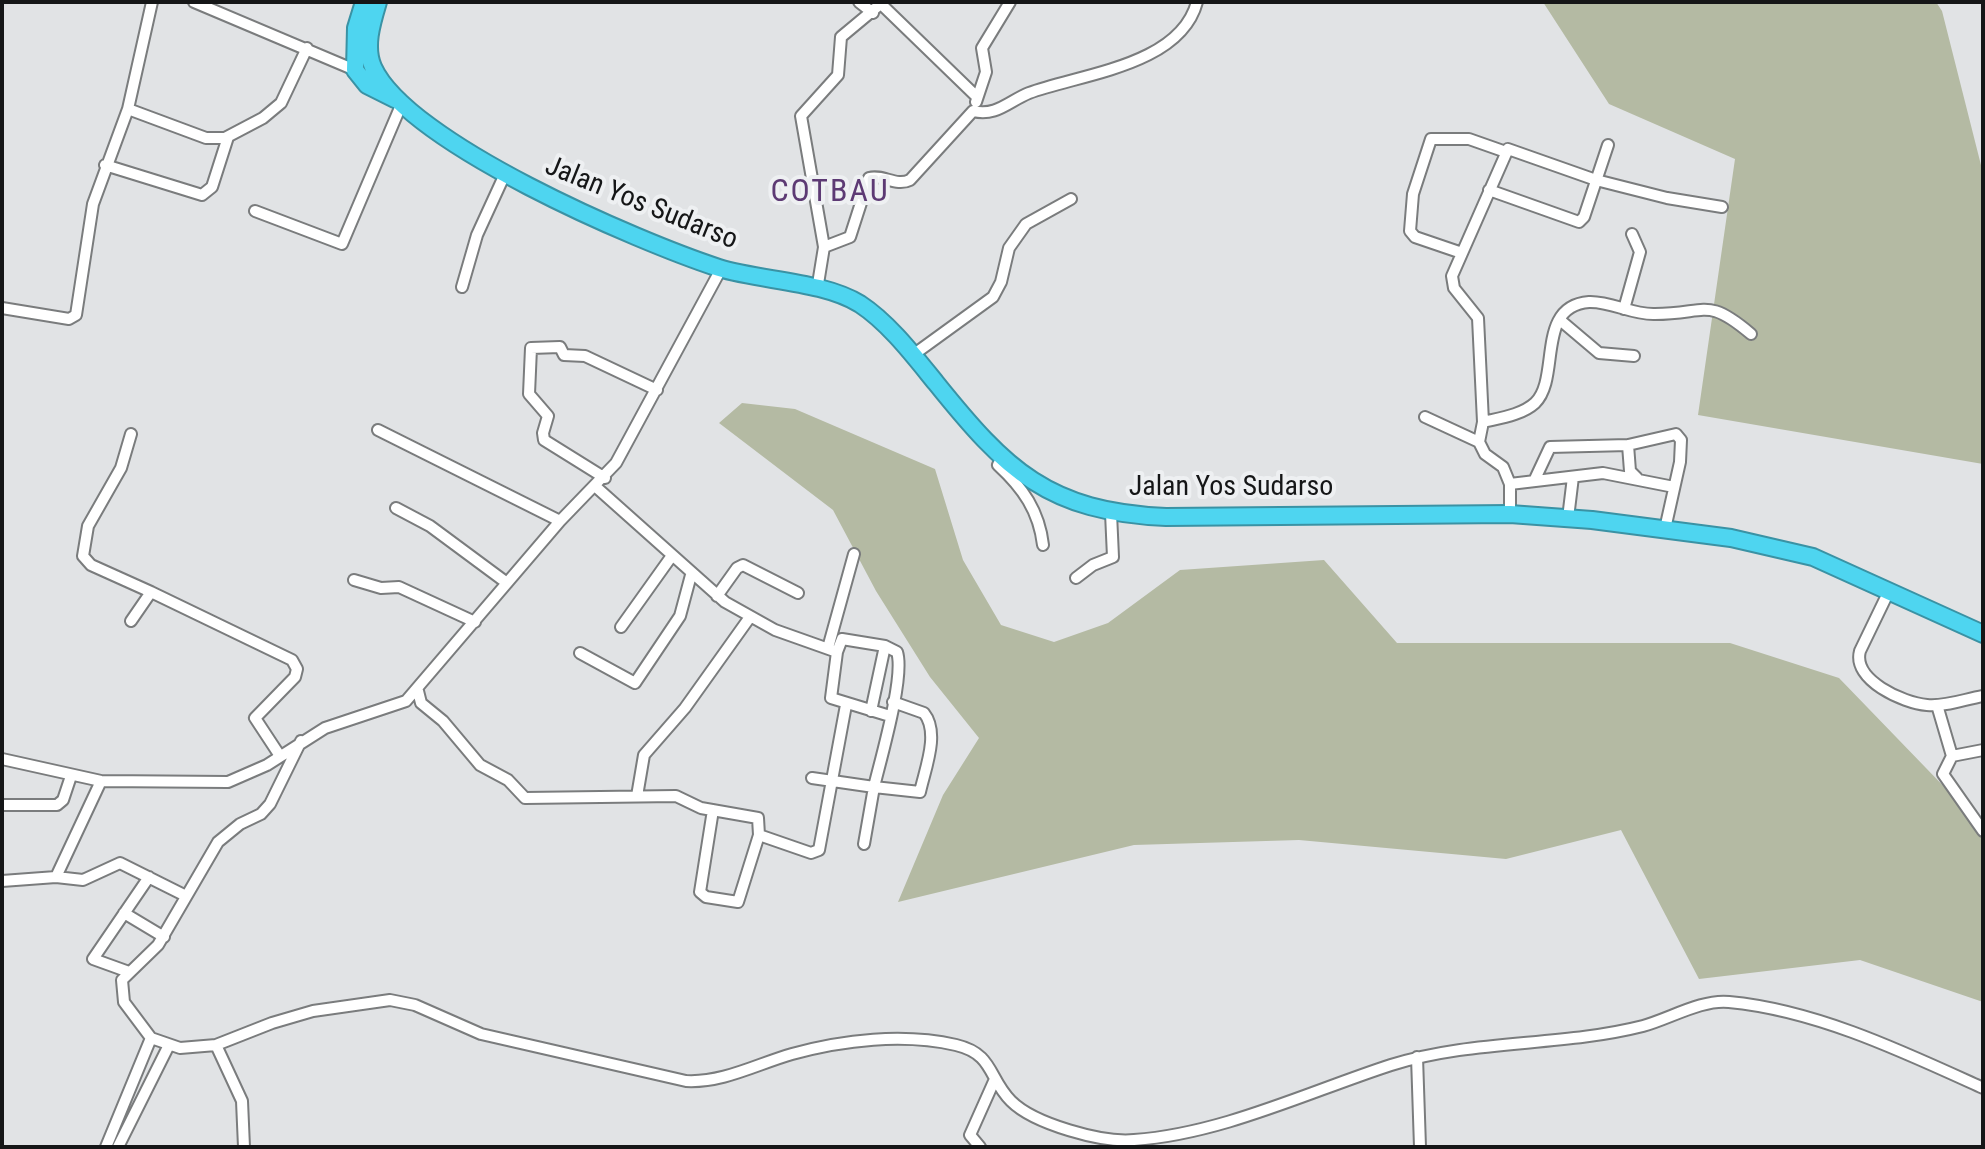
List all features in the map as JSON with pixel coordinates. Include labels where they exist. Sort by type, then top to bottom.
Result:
[{"type":"highway","points":[[355,70],[356,28],[364,2]]},
{"type":"highway","name":"Jalan Yos Sudarso","points":[[378,2],[369,57],[374,70],[399,101]]},
{"type":"highway","name":"Jalan Yos Sudarso","points":[[355,70],[367,85],[399,101],[452,142],[505,174],[559,201],[721,269],[817,290],[860,304],[913,355],[974,430],[1002,457],[1052,493],[1111,513],[1166,517],[1510,514],[1665,529],[1791,550],[1830,563],[1983,634]]},
{"type":"street","points":[[2,308],[69,319],[76,315],[93,204],[128,109],[152,2]]},
{"type":"street","points":[[194,2],[355,70]]},
{"type":"street","points":[[859,2],[879,7],[977,97]]},
{"type":"street","points":[[824,247],[850,237],[869,178],[877,176],[899,183],[910,180],[973,111],[986,72],[982,48],[1010,2]]},
{"type":"street","points":[[973,111],[989,114],[1031,92],[1138,60],[1173,35],[1197,2]]},
{"type":"street","points":[[817,290],[824,247],[801,116],[838,75],[841,37],[879,7]]},
{"type":"street","points":[[128,109],[206,138],[228,137],[263,118],[281,103],[307,48]]},
{"type":"street","points":[[255,211],[342,244],[399,101]]},
{"type":"street","points":[[105,165],[202,195],[212,187],[228,137]]},
{"type":"street","points":[[1459,252],[1415,237],[1410,231],[1413,194],[1431,139],[1469,139],[1506,152]]},
{"type":"street","points":[[1489,190],[1579,222],[1608,145]]},
{"type":"street","points":[[1510,514],[1510,484],[1506,470],[1485,454],[1479,442],[1483,422],[1478,318],[1452,282],[1459,252],[1506,152],[1511,148],[1596,180],[1667,198],[1722,207]]},
{"type":"street","points":[[462,287],[477,235],[505,174]]},
{"type":"street","points":[[913,355],[993,297],[1001,282],[1009,248],[1021,230],[1036,216],[1071,199]]},
{"type":"street","points":[[1624,309],[1640,252],[1632,234]]},
{"type":"street","points":[[2,759],[101,781],[213,783],[243,777],[325,728],[398,706],[418,691],[560,521],[605,478],[657,390],[721,269]]},
{"type":"street","points":[[1483,422],[1525,411],[1541,397],[1549,343],[1560,320],[1573,307],[1590,302],[1662,314],[1711,308],[1729,316],[1751,334]]},
{"type":"street","points":[[1560,320],[1599,353],[1634,356]]},
{"type":"street","points":[[605,478],[544,440],[548,416],[529,394],[531,348],[560,347],[564,355],[585,356],[657,390]]},
{"type":"street","points":[[1425,417],[1479,442]]},
{"type":"street","points":[[378,430],[560,521]]},
{"type":"street","points":[[131,434],[121,468],[88,526],[83,556],[91,565],[296,664],[295,677],[255,718],[280,756]]},
{"type":"street","points":[[1535,479],[1550,447],[1628,445],[1678,435],[1680,462],[1665,529]]},
{"type":"street","points":[[1628,445],[1630,471],[1637,478]]},
{"type":"street","points":[[1002,457],[998,465],[1016,482],[1034,509],[1043,545]]},
{"type":"street","points":[[1510,484],[1603,473],[1674,487]]},
{"type":"street","points":[[1568,518],[1573,477]]},
{"type":"street","points":[[596,487],[717,596],[775,630],[832,650]]},
{"type":"street","points":[[396,508],[430,526],[507,583]]},
{"type":"street","points":[[1076,578],[1113,556],[1111,513]]},
{"type":"street","points":[[854,554],[832,650],[831,698],[890,716]]},
{"type":"street","points":[[621,627],[671,557]]},
{"type":"street","points":[[717,596],[737,568],[743,565],[798,593]]},
{"type":"street","points":[[580,653],[635,683],[680,616],[691,575]]},
{"type":"street","points":[[354,580],[381,588],[399,587],[475,622]]},
{"type":"street","points":[[1889,591],[1860,651],[1859,666],[1874,682],[1903,698],[1937,705],[1983,696]]},
{"type":"street","points":[[131,621],[151,592]]},
{"type":"street","points":[[637,796],[644,755],[685,708],[750,617]]},
{"type":"street","points":[[832,650],[845,638],[885,646],[899,655],[893,702],[864,844]]},
{"type":"street","points":[[871,711],[885,646]]},
{"type":"street","points":[[418,691],[421,703],[443,721],[480,765],[508,780],[525,798],[676,796],[713,810],[758,818],[759,835],[740,900],[702,895],[713,810]]},
{"type":"street","points":[[812,778],[921,790],[931,728],[924,713],[893,702]]},
{"type":"street","points":[[759,835],[816,852],[846,705]]},
{"type":"street","points":[[1937,705],[1952,756]]},
{"type":"street","points":[[301,741],[284,781],[261,814],[240,824],[218,842],[164,937],[119,985],[120,993],[151,1038],[169,1045],[216,1045],[299,1015],[390,1000],[415,1005],[481,1034],[686,1081],[713,1079],[792,1054],[837,1044],[889,1039],[956,1045],[986,1060],[1013,1104],[1041,1119],[1085,1134],[1128,1141],[1215,1123],[1417,1057],[1473,1046],[1625,1030],[1728,1002],[1853,1034],[1983,1088]]},
{"type":"street","points":[[1983,750],[1952,756],[1943,769],[1944,779],[1983,831]]},
{"type":"street","points":[[267,765],[284,781]]},
{"type":"street","points":[[2,805],[57,805],[63,800],[71,776]]},
{"type":"street","points":[[56,877],[101,781]]},
{"type":"street","points":[[2,881],[92,878],[120,863],[186,896]]},
{"type":"street","points":[[129,972],[93,959],[149,877]]},
{"type":"street","points":[[124,913],[164,937]]},
{"type":"street","points":[[106,1147],[151,1038]]},
{"type":"street","points":[[118,1147],[169,1045]]},
{"type":"street","points":[[216,1045],[242,1101],[244,1147]]},
{"type":"street","points":[[1417,1057],[1420,1147]]},
{"type":"street","points":[[980,1147],[970,1135],[995,1079]]},
{"type":"green space","points":[[1543,2],[1936,2],[1942,11],[1983,173],[1983,464],[1698,415],[1735,159],[1609,104]]},
{"type":"green space","points":[[742,403],[795,409],[935,469],[963,560],[1001,625],[1054,642],[1108,623],[1180,570],[1324,560],[1397,643],[1730,643],[1839,678],[1983,827],[1983,1002],[1860,960],[1699,979],[1621,830],[1506,859],[1299,840],[1134,845],[898,902],[943,795],[979,738],[930,677],[876,591],[833,510],[719,423]]},
{"type":"district","name":"COTBAU","points":[[830,193]]}]
